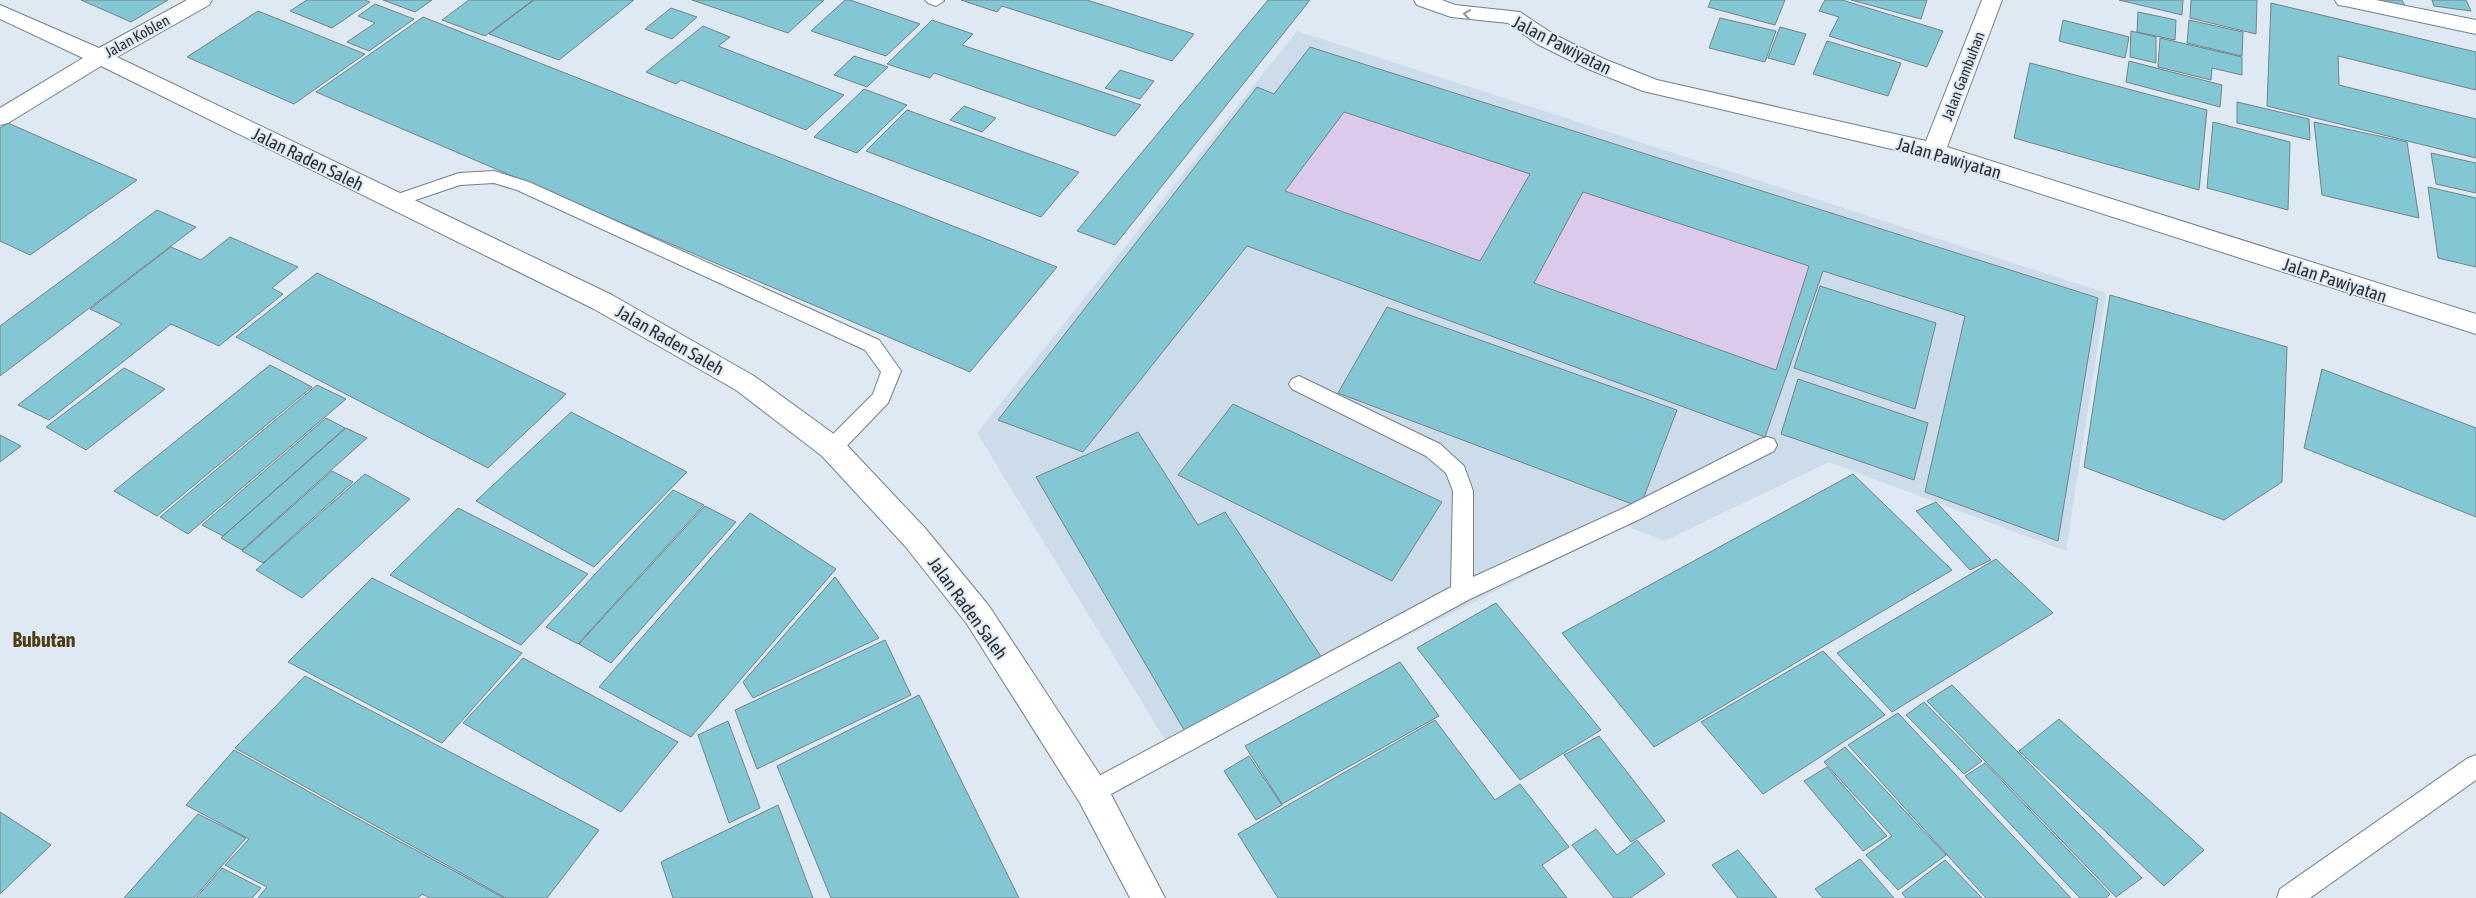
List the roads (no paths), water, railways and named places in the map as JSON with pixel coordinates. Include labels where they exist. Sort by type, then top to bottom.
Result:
[{"type":"street","name":"Jalan Koblen","points":[[0,118],[100,57],[202,0]]},
{"type":"street","name":"Jalan Pawiyatan","points":[[1424,0],[1451,11],[1520,9],[1545,39],[1596,64],[1651,86],[1934,151],[2476,324]]},
{"type":"street","name":"Jalan Gambuhan","points":[[1934,151],[1992,0]]},
{"type":"street","points":[[2345,0],[2476,27]]},
{"type":"street","name":"Jalan Raden Saleh","points":[[0,11],[100,57],[602,302],[745,383],[832,448],[915,537],[978,616],[1092,792],[1148,898]]},
{"type":"lane","points":[[395,201],[459,179],[494,177],[509,181],[872,344],[891,371],[881,398],[832,448]]},
{"type":"lane","points":[[1299,384],[1433,450],[1452,464],[1461,481],[1463,491],[1462,592]]},
{"type":"lane","points":[[1092,792],[1462,592],[1633,513],[1767,445]]},
{"type":"lane","points":[[2289,898],[2476,766]]},
{"type":"district","name":"Bubutan","points":[[44,639]]}]
